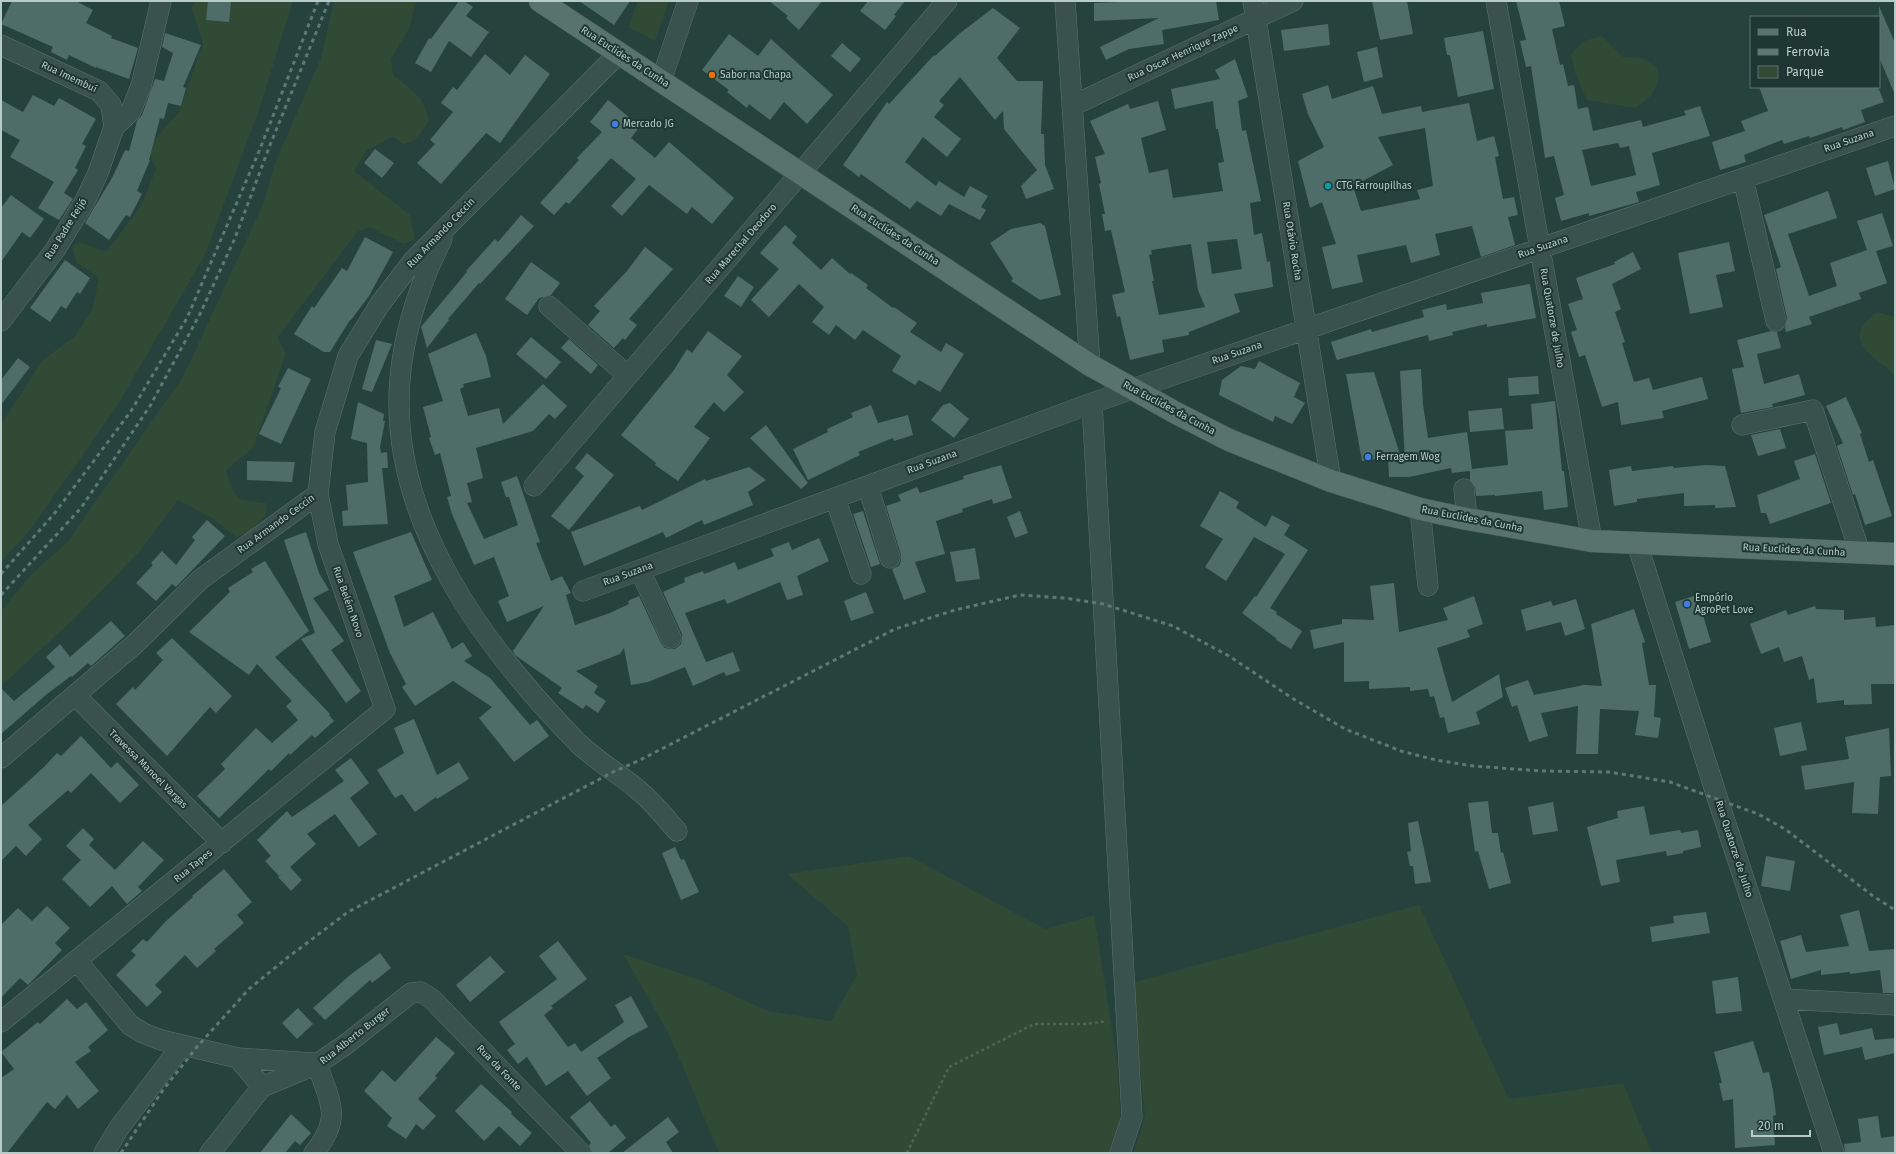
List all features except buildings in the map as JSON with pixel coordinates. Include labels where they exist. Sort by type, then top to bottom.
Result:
[{"type":"main road","name":"Rua Euclides da Cunha","points":[[549,4],[619,53],[1090,365],[1229,440],[1330,481],[1420,509],[1467,519],[1592,541],[1895,554]]},
{"type":"street","points":[[114,127],[131,111],[141,86],[161,1]]},
{"type":"street","points":[[662,81],[688,1]]},
{"type":"street","name":"Rua Marechal Deodoro","points":[[534,486],[947,1]]},
{"type":"street","points":[[1065,1],[1090,365]]},
{"type":"street","name":"Rua Oscar Henrique Zappe","points":[[1072,106],[1254,10],[1293,1]]},
{"type":"street","name":"Rua Quatorze de Julho","points":[[1496,1],[1592,541]]},
{"type":"street","name":"Rua Otávio Rocha","points":[[1254,10],[1330,481]]},
{"type":"street","name":"Rua Imembuí","points":[[1,45],[99,91],[111,105],[114,127]]},
{"type":"street","name":"Rua Armando Ceccin","points":[[1,758],[135,644],[201,579],[318,494],[325,432],[348,356],[380,304],[413,261],[619,53]]},
{"type":"street","name":"Rua Suzana","points":[[583,591],[1092,402],[1895,126]]},
{"type":"street","name":"Rua Padre Feijó","points":[[1,321],[55,250],[85,201],[98,173],[114,127]]},
{"type":"street","points":[[1743,178],[1776,321]]},
{"type":"street","points":[[450,223],[428,266],[414,308],[404,344],[400,381],[400,433],[411,489],[428,535],[450,581],[474,619],[503,658],[544,708],[581,745],[650,800],[677,831]]},
{"type":"street","points":[[549,306],[628,376]]},
{"type":"street","points":[[1092,402],[1128,1018],[1132,1117],[1120,1153]]},
{"type":"street","points":[[1742,425],[1813,410],[1860,553]]},
{"type":"street","points":[[868,486],[890,558]]},
{"type":"street","points":[[1464,489],[1467,519]]},
{"type":"street","name":"Rua Belém Novo","points":[[318,494],[328,544],[385,709]]},
{"type":"street","points":[[835,498],[861,574]]},
{"type":"street","points":[[1420,509],[1428,586]]},
{"type":"street","name":"Rua Quatorze de Julho","points":[[1637,543],[1718,800],[1834,1153]]},
{"type":"street","points":[[640,570],[671,638]]},
{"type":"street","name":"Travessa Manoel Vargas","points":[[75,694],[222,843]]},
{"type":"street","name":"Rua Tapes","points":[[1,1022],[385,709]]},
{"type":"street","points":[[77,961],[130,1025],[143,1033],[161,1040],[238,1058],[317,1064]]},
{"type":"street","name":"Rua da Fonte","points":[[410,993],[421,992],[432,999],[582,1153]]},
{"type":"street","name":"Rua Alberto Burger","points":[[314,1153],[324,1141],[331,1126],[332,1111],[317,1064],[346,1045],[410,993]]},
{"type":"street","points":[[1784,999],[1895,1005]]},
{"type":"street","points":[[104,1153],[119,1128],[182,1045]]},
{"type":"street","points":[[238,1058],[262,1088]]},
{"type":"street","points":[[210,1153],[262,1088],[317,1064]]},
{"type":"path","points":[[907,1153],[949,1067],[1034,1024],[1085,1024],[1128,1018]]},
{"type":"green space","points":[[195,1],[293,1],[259,110],[205,255],[117,406],[30,530],[1,562],[1,424],[43,360],[75,336],[92,310],[99,278],[76,262],[72,246],[80,242],[106,252],[141,206],[156,169],[148,151],[152,143],[179,112],[203,43],[191,7]]},
{"type":"green space","points":[[334,1],[416,1],[410,27],[391,59],[393,75],[411,89],[421,100],[429,121],[415,140],[403,144],[393,137],[367,150],[354,171],[410,215],[415,239],[404,244],[369,227],[357,232],[277,338],[286,353],[253,448],[226,470],[234,493],[238,497],[248,501],[266,503],[266,515],[248,533],[236,537],[212,518],[178,500],[140,551],[75,618],[1,686],[1,611],[32,574],[68,541],[183,377],[264,202],[274,165],[321,58]]},
{"type":"green space","points":[[638,1],[669,1],[655,41],[628,27]]},
{"type":"green space","points":[[1602,36],[1623,57],[1642,58],[1658,68],[1658,82],[1654,92],[1635,108],[1587,100],[1575,73],[1571,54],[1584,41]]},
{"type":"green space","points":[[1877,312],[1895,317],[1895,378],[1887,368],[1867,351],[1860,339],[1862,327]]},
{"type":"green space","points":[[909,856],[1045,929],[1094,915],[1117,1061],[1123,1153],[719,1153],[669,1034],[623,954],[700,980],[768,1011],[831,1021],[857,975],[848,926],[787,874]]},
{"type":"green space","points":[[1419,905],[1509,1099],[1623,1083],[1652,1153],[1134,1153],[1145,1116],[1131,983]]},
{"type":"railway","points":[[1,574],[54,514],[131,411],[187,318],[260,149],[318,1]]},
{"type":"railway","points":[[1,595],[81,508],[150,406],[200,314],[235,238],[270,145],[329,1]]},
{"type":"railway","points":[[121,1153],[163,1090],[196,1048],[249,989],[348,912],[613,772],[638,761],[895,629],[955,610],[1020,595],[1065,598],[1103,604],[1173,626],[1229,656],[1292,698],[1345,729],[1401,751],[1436,760],[1473,766],[1542,771],[1609,772],[1670,782],[1758,814],[1785,829],[1873,896],[1895,910]]},
{"type":"place","name":"Sabor na Chapa","points":[[712,75]]},
{"type":"place","name":"Mercado JG","points":[[615,124]]},
{"type":"place","name":"CTG Farroupilhas","points":[[1328,186]]},
{"type":"place","name":"Ferragem Wog","points":[[1368,457]]},
{"type":"place","name":"Empório AgroPet Love","points":[[1687,604]]}]
